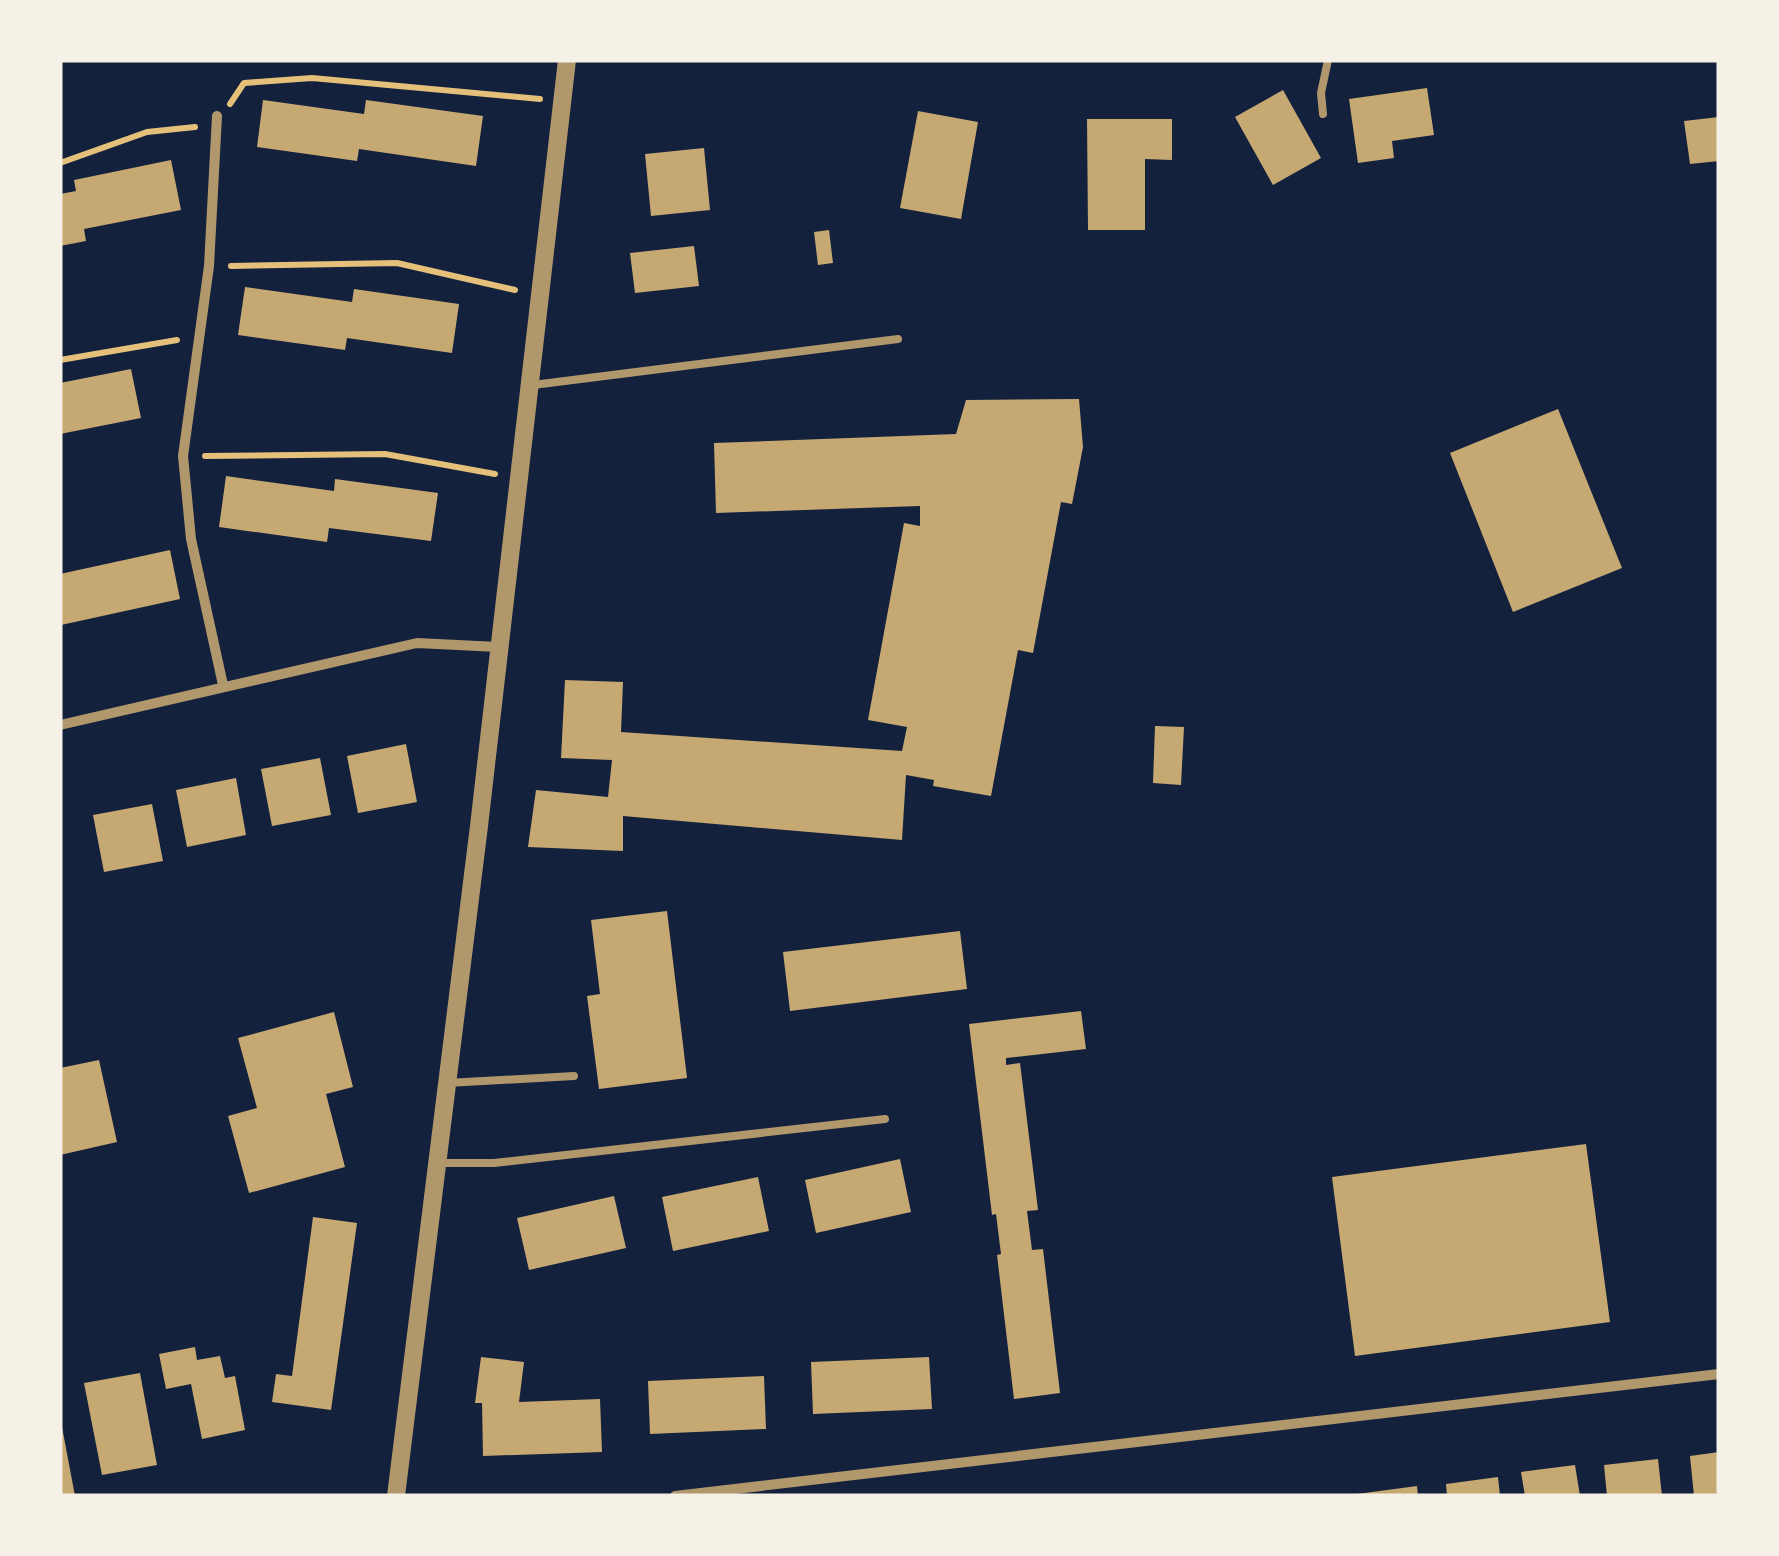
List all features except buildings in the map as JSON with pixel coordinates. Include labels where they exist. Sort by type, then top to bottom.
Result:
[{"type":"street","points":[[396,1496],[567,60]]},
{"type":"street","points":[[217,121],[210,266],[184,456],[192,540],[224,686]]},
{"type":"street","points":[[60,725],[417,643],[498,647]]},
{"type":"street","points":[[675,1496],[1719,1374]]},
{"type":"lane","points":[[1322,114],[1321,92],[1328,60]]},
{"type":"lane","points":[[528,386],[898,338]]},
{"type":"lane","points":[[447,1083],[574,1076]]},
{"type":"lane","points":[[437,1162],[494,1163],[885,1119]]},
{"type":"path","points":[[60,163],[147,132],[217,121],[244,83],[312,78],[562,101]]},
{"type":"path","points":[[210,266],[396,263],[537,295]]},
{"type":"path","points":[[60,360],[199,337]]},
{"type":"path","points":[[184,456],[385,454],[518,479]]}]
